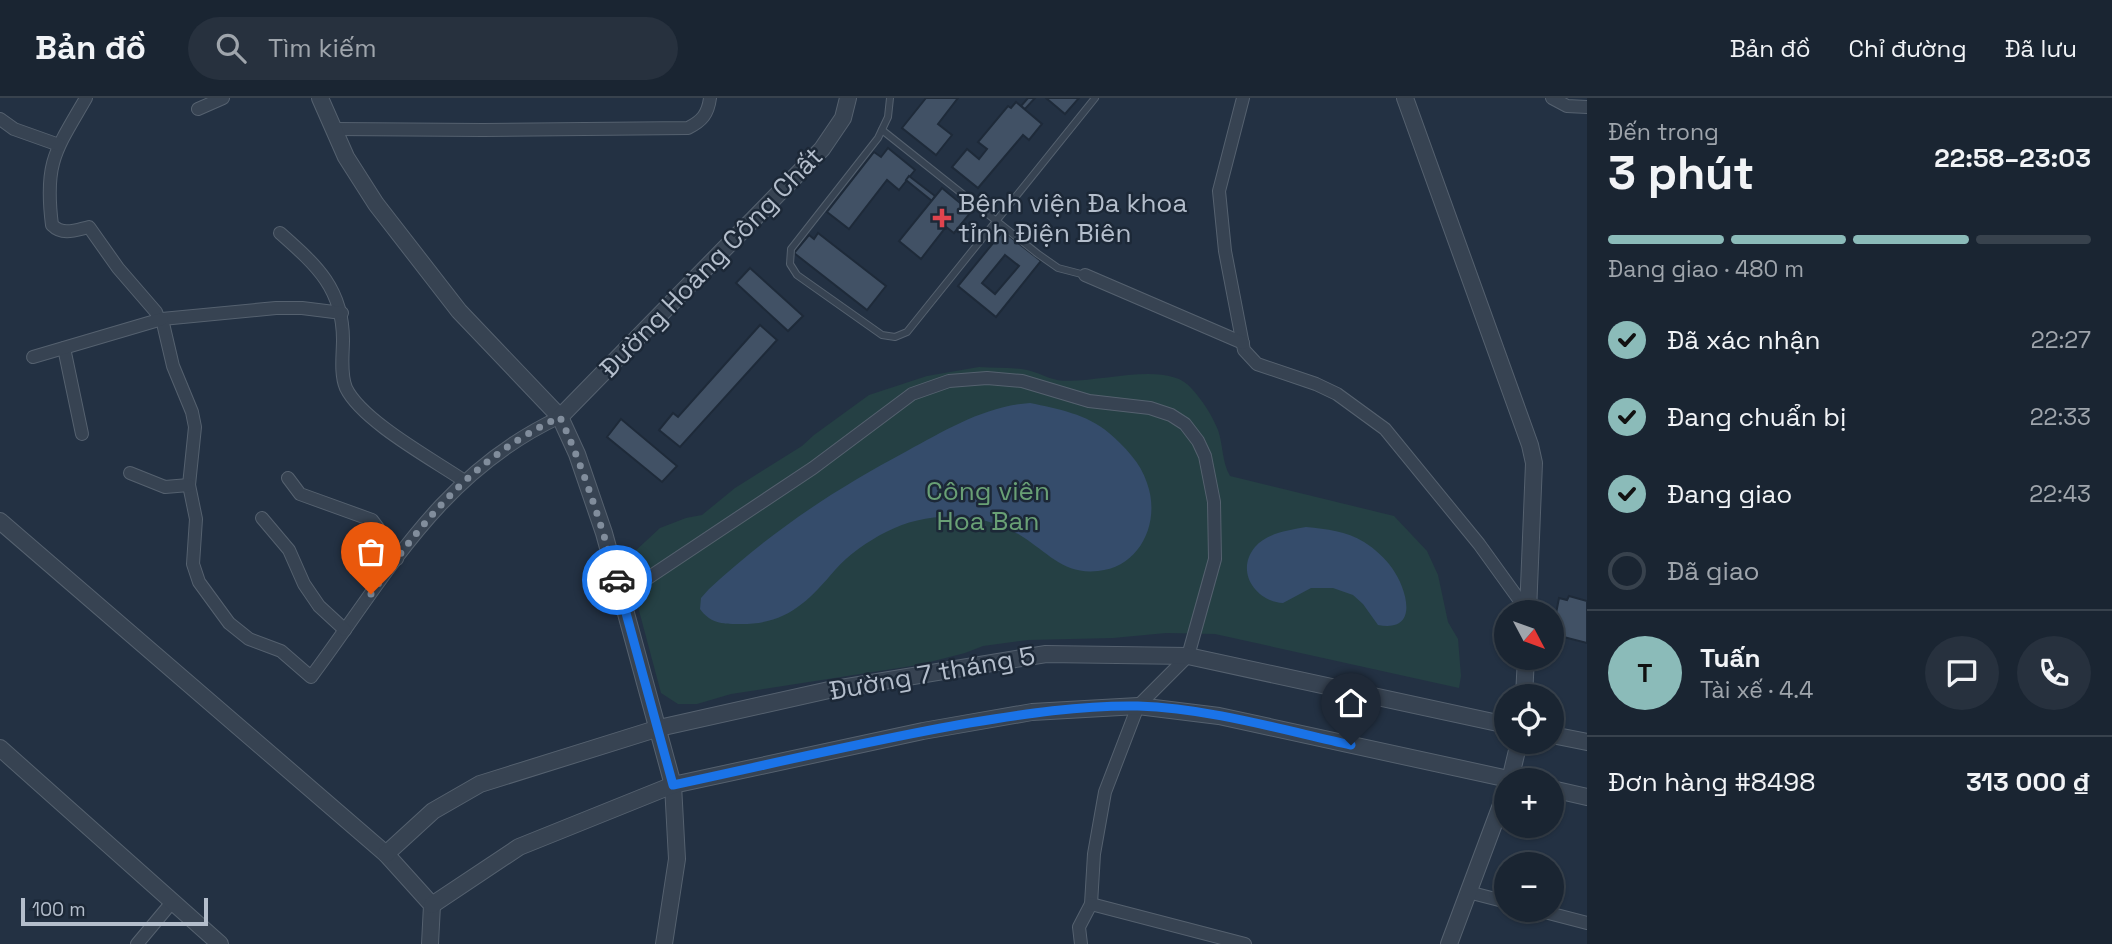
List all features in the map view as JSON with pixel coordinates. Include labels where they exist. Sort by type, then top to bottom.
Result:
[{"type":"street","points":[[86,98],[59,145],[49,173],[52,225],[58,231],[66,232],[89,227],[160,319],[173,366],[192,412],[195,427],[189,485],[196,519],[193,564],[199,582],[229,623],[249,639],[281,652],[311,677],[415,533],[463,480],[486,461],[536,428],[560,417]]},
{"type":"street","points":[[198,109],[223,98]]},
{"type":"street","points":[[320,98],[346,157],[376,204],[459,311],[560,417],[577,454],[604,533],[673,785],[677,859],[664,944]]},
{"type":"street","points":[[334,129],[688,128],[699,123],[707,114],[710,98]]},
{"type":"street","name":"Đường Hoàng Công Chất","points":[[560,417],[822,149],[843,118],[848,98]]},
{"type":"street","points":[[1243,98],[1219,191],[1225,251],[1244,350],[1257,364],[1337,394],[1385,429],[1479,544],[1519,600]]},
{"type":"street","points":[[1405,98],[1532,454],[1535,475],[1529,600]]},
{"type":"street","points":[[1552,98],[1567,106],[1587,107]]},
{"type":"street","points":[[0,119],[14,129],[59,145]]},
{"type":"street","points":[[280,233],[314,263],[328,281],[342,313],[344,382],[350,394],[386,429],[463,480]]},
{"type":"street","points":[[1084,275],[1243,343]]},
{"type":"street","points":[[33,357],[160,319],[276,308],[342,313]]},
{"type":"street","points":[[64,348],[82,434]]},
{"type":"street","points":[[621,596],[813,468],[912,394],[950,381],[987,378],[1010,380],[1088,401],[1150,408],[1171,415],[1185,424],[1198,440],[1205,456],[1214,502],[1215,559],[1188,656],[1138,706],[1105,792],[1094,854],[1091,904],[1079,927],[1080,944]]},
{"type":"street","points":[[130,474],[165,486],[189,485]]},
{"type":"street","points":[[288,478],[300,494],[372,520],[377,528],[378,551],[397,559]]},
{"type":"street","points":[[262,518],[289,550],[304,584],[319,606],[345,630]]},
{"type":"street","points":[[0,521],[386,854],[432,905],[430,944]]},
{"type":"street","name":"Đường 7 tháng 5","points":[[386,854],[433,811],[480,784],[659,728],[829,690],[1046,653],[1188,656],[1494,722]]},
{"type":"street","points":[[432,905],[519,847],[673,785],[937,728],[1032,712],[1138,706],[1219,716],[1494,776]]},
{"type":"street","points":[[1564,737],[1587,741]]},
{"type":"street","points":[[0,748],[220,944]]},
{"type":"street","points":[[1564,792],[1587,797]]},
{"type":"street","points":[[1449,944],[1494,823]]},
{"type":"street","points":[[1468,892],[1494,899]]},
{"type":"street","points":[[136,944],[173,901]]},
{"type":"street","points":[[1091,904],[1245,944]]},
{"type":"street","points":[[1564,917],[1587,923]]},
{"type":"lane","points":[[890,98],[888,117],[878,138],[791,249],[790,264],[797,275],[882,335],[895,337],[906,332],[1095,98]]},
{"type":"lane","points":[[882,130],[1058,268],[1084,275]]},
{"type":"green space","name":"Công viên Hoa Ban","points":[[979,367],[1027,370],[1057,380],[1072,381],[1148,374],[1165,375],[1180,380],[1196,393],[1213,419],[1230,476],[1394,516],[1427,551],[1438,575],[1448,622],[1458,639],[1461,676],[1459,688],[1215,634],[1166,633],[1113,638],[1028,640],[983,646],[918,665],[731,694],[697,704],[678,704],[661,693],[625,558],[660,528],[702,515],[735,488],[802,446],[869,395],[927,376]]},
{"type":"water","points":[[1030,403],[1072,413],[1091,421],[1115,438],[1141,469],[1151,498],[1149,526],[1144,540],[1126,561],[1113,568],[1098,571],[1076,570],[1007,528],[973,518],[937,517],[902,525],[865,544],[840,564],[804,602],[782,616],[769,621],[727,624],[712,620],[700,609],[701,598],[733,568],[780,530],[828,497],[966,420],[997,409]]},
{"type":"water","points":[[1306,527],[1350,535],[1383,557],[1397,577],[1405,597],[1405,616],[1400,622],[1391,626],[1378,625],[1353,595],[1333,588],[1311,588],[1283,603],[1264,597],[1257,591],[1251,583],[1247,566],[1255,547],[1272,535]]},
{"type":"building","points":[[926,98],[958,98],[938,124],[952,135],[936,155],[902,128]]},
{"type":"building","points":[[1028,98],[1035,98],[1025,109],[1021,106]]},
{"type":"building","points":[[1046,98],[1079,98],[1065,114]]},
{"type":"building","points":[[1016,102],[1042,124],[1029,140],[1023,135],[978,188],[952,167],[967,149],[979,159],[987,149],[978,142],[1008,106],[1011,108]]},
{"type":"building","points":[[888,148],[915,170],[899,190],[887,180],[849,229],[827,212],[874,152],[881,157]]},
{"type":"building","points":[[909,176],[935,196],[932,201],[906,180]]},
{"type":"building","points":[[942,188],[971,212],[954,233],[946,227],[921,259],[899,241]]},
{"type":"building","points":[[1003,231],[1041,261],[996,317],[958,286]],"holes":[[[1005,255],[1019,266],[995,294],[982,283]]]},
{"type":"building","points":[[818,233],[886,286],[867,310],[794,253],[809,235],[814,239]]},
{"type":"building","points":[[750,268],[803,316],[788,331],[736,283]]},
{"type":"building","points":[[760,325],[777,340],[680,447],[659,430],[673,413],[678,417]]},
{"type":"building","points":[[621,419],[677,466],[662,482],[607,437]]},
{"type":"building","points":[[1569,596],[1587,601],[1587,643],[1564,637],[1564,600],[1559,600],[1559,598],[1567,600]]},
{"type":"way so far","points":[[371,594],[415,533],[463,480],[486,461],[536,428],[560,417],[577,454],[617,580]]},
{"type":"place","name":"Bệnh viện Đa khoa tỉnh Điện Biên","points":[[942,218]]},
{"type":"route","points":[[617,580],[673,785],[826,750],[1032,712],[1138,706],[1219,716],[1351,745]]}]
